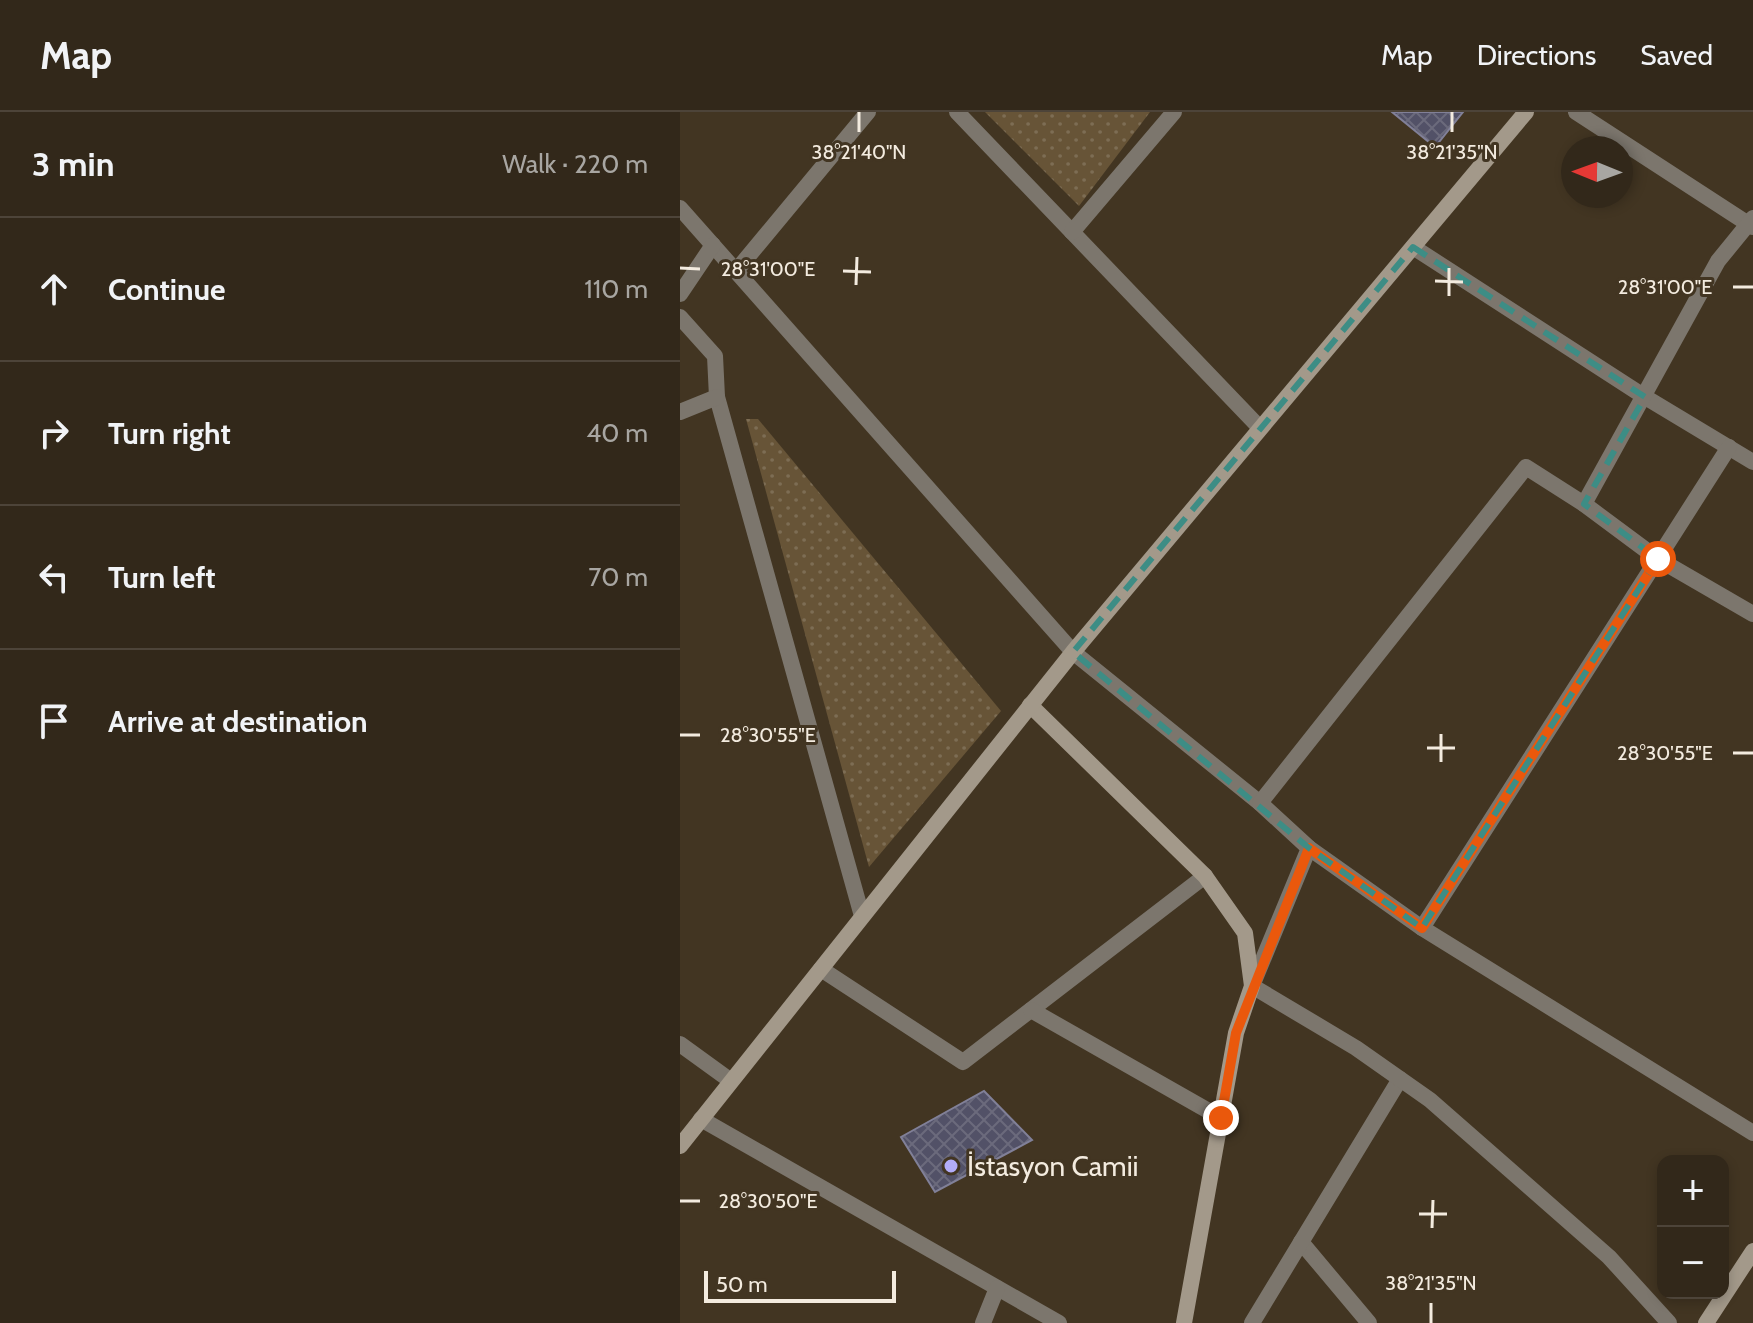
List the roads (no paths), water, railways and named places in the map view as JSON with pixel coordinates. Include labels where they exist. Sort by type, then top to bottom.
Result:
[{"type":"street","points":[[736,271],[868,112]]},
{"type":"street","points":[[957,112],[1260,428]]},
{"type":"street","points":[[1072,232],[1174,112]]},
{"type":"street","points":[[680,1146],[1073,652],[1526,112]]},
{"type":"street","points":[[1576,112],[1751,223],[1718,261],[1584,504]]},
{"type":"street","points":[[680,208],[1073,652],[1260,803],[1309,848],[1422,928],[1750,1124]]},
{"type":"street","points":[[680,294],[713,245]]},
{"type":"street","points":[[1413,247],[1645,397],[1753,462]]},
{"type":"street","points":[[680,317],[715,356],[717,397],[862,916]]},
{"type":"street","points":[[680,412],[717,397]]},
{"type":"street","points":[[1422,928],[1729,447]]},
{"type":"street","points":[[1260,803],[1526,467],[1584,504],[1658,559],[1753,614]]},
{"type":"street","points":[[1030,705],[1205,876],[1245,933],[1252,986]]},
{"type":"street","points":[[1184,1323],[1236,1033],[1309,848]]},
{"type":"street","points":[[821,969],[963,1062],[1205,876]]},
{"type":"street","points":[[1252,986],[1430,1100],[1609,1257],[1669,1323]]},
{"type":"street","points":[[1031,1010],[1221,1118]]},
{"type":"street","points":[[680,1044],[731,1081]]},
{"type":"street","points":[[1252,1323],[1400,1079]]},
{"type":"street","points":[[701,1119],[1059,1323]]},
{"type":"street","points":[[1301,1242],[1369,1323]]},
{"type":"street","points":[[1706,1323],[1753,1251]]},
{"type":"street","points":[[983,1323],[997,1288]]},
{"type":"place","name":"İstasyon Camii","points":[[951,1166]]}]
